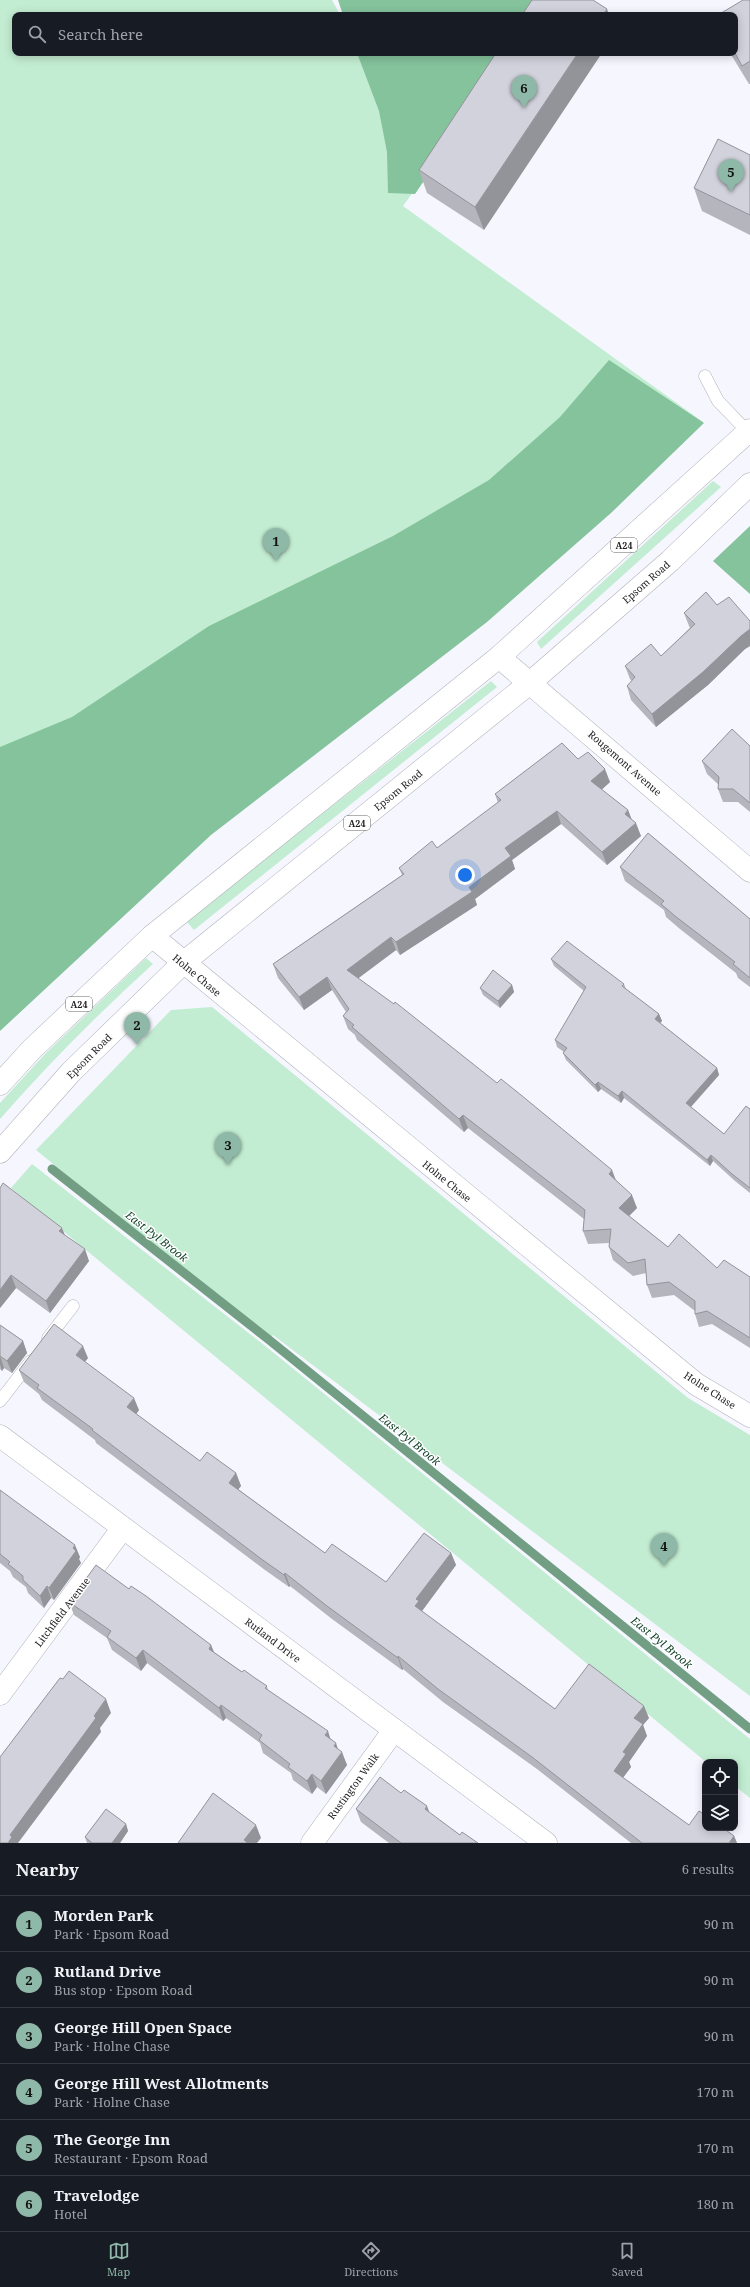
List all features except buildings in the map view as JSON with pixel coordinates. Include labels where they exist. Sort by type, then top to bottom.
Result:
[{"type":"main road","name":"A24","points":[[0,1084],[32,1049],[152,936],[499,656],[749,432]]},
{"type":"main road","name":"Epsom Road","points":[[0,1152],[71,1072],[183,963],[531,682],[670,561],[750,484]]},
{"type":"main road","name":"Rougemont Avenue","points":[[499,656],[750,871]]},
{"type":"main road","name":"Holne Chase","points":[[152,936],[696,1384],[750,1416]]},
{"type":"main road","name":"Rutland Drive","points":[[0,1436],[546,1843]]},
{"type":"main road","name":"Litchfield Avenue","points":[[0,1694],[122,1528]]},
{"type":"main road","name":"Rustington Walk","points":[[312,1843],[394,1730]]},
{"type":"lane","points":[[705,376],[718,401],[749,432]]},
{"type":"lane","points":[[0,1401],[73,1306]]},
{"type":"green space","points":[[0,0],[332,0],[338,12],[12,12],[12,56],[361,56],[423,178],[403,206],[703,422],[612,507],[208,834],[0,1028]]},
{"type":"green space","points":[[338,0],[545,0],[537,12],[342,12]]},
{"type":"green space","points":[[358,56],[508,56],[415,194],[388,193],[387,152],[379,111]]},
{"type":"green space","points":[[609,360],[704,423],[611,513],[487,622],[211,835],[0,1031],[0,747],[72,717],[209,626],[393,536],[489,480],[560,417]]},
{"type":"green space","points":[[713,481],[721,487],[541,649],[537,642]]},
{"type":"green space","points":[[750,526],[750,594],[713,561]]},
{"type":"green space","points":[[491,681],[497,687],[194,930],[186,921]]},
{"type":"green space","points":[[146,958],[153,964],[74,1039],[0,1119],[0,1103],[45,1054]]},
{"type":"green space","points":[[212,1007],[688,1398],[750,1435],[750,1696],[273,1335],[268,1339],[36,1150],[171,1010]]},
{"type":"green space","points":[[32,1164],[264,1345],[750,1739],[750,1798],[738,1788],[738,1759],[702,1759],[11,1188]]},
{"type":"waterway","name":"East Pyl Brook","points":[[52,1169],[268,1339],[750,1729]]},
{"type":"place","name":"Travelodge","points":[[524,108]]},
{"type":"place","name":"The George Inn","points":[[731,192]]},
{"type":"place","name":"Morden Park","points":[[276,561]]},
{"type":"place","name":"Rutland Drive","points":[[137,1045]]},
{"type":"place","name":"George Hill Open Space","points":[[228,1165]]},
{"type":"place","name":"George Hill West Allotments","points":[[664,1566]]}]
